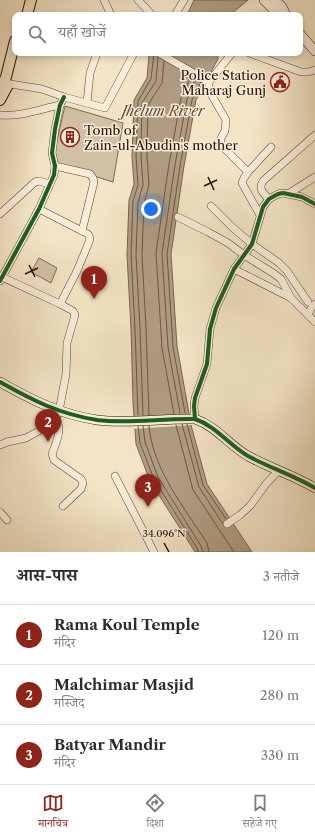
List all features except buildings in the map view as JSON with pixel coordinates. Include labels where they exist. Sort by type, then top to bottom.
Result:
[{"type":"main road","points":[[22,12],[24,0]]},
{"type":"main road","points":[[28,12],[31,0]]},
{"type":"main road","points":[[0,100],[12,53]]},
{"type":"main road","points":[[4,86],[17,56]]},
{"type":"street","points":[[104,0],[110,12]]},
{"type":"street","points":[[138,0],[149,12]]},
{"type":"street","points":[[177,12],[184,0]]},
{"type":"street","points":[[264,0],[277,8]]},
{"type":"street","points":[[303,37],[315,51]]},
{"type":"street","points":[[87,103],[90,73],[96,56]]},
{"type":"street","points":[[4,86],[42,89],[64,97],[105,108],[132,56]]},
{"type":"street","points":[[164,56],[208,81]]},
{"type":"street","points":[[229,56],[208,81],[209,90],[226,120],[225,131],[221,138],[220,144],[248,172]]},
{"type":"street","points":[[257,56],[301,72],[315,70]]},
{"type":"street","points":[[63,506],[81,489],[83,483],[82,480],[52,457],[60,430],[57,414],[66,374],[67,343],[75,315],[74,311],[1,278],[39,209],[54,175],[55,166],[52,153],[55,129],[60,105],[64,97]]},
{"type":"street","points":[[0,115],[11,116],[60,105]]},
{"type":"street","points":[[269,199],[261,189],[260,185],[315,135]]},
{"type":"street","points":[[260,215],[242,183],[248,172],[271,147]]},
{"type":"street","points":[[55,166],[90,174],[93,178],[94,182],[82,231]]},
{"type":"street","points":[[288,194],[315,177]]},
{"type":"street","points":[[0,214],[34,182],[39,181],[50,184]]},
{"type":"street","points":[[195,418],[194,402],[207,364],[210,329],[216,308],[234,270],[252,244],[263,207],[269,199],[278,194],[288,194],[302,197],[315,204]]},
{"type":"street","points":[[210,206],[252,244],[279,263],[312,303],[312,307],[308,315]]},
{"type":"street","points":[[39,209],[88,234],[90,238],[77,271],[60,304]]},
{"type":"street","points":[[178,217],[228,243],[244,255],[273,272],[281,279],[291,298],[315,322]]},
{"type":"street","points":[[234,270],[291,298]]},
{"type":"street","points":[[0,382],[57,414],[97,420],[118,421],[195,418],[205,422],[247,455],[300,479],[315,488]]},
{"type":"street","points":[[0,445],[6,442],[26,438],[46,427],[57,414]]},
{"type":"street","points":[[226,524],[250,506],[266,484],[279,470]]},
{"type":"street","points":[[115,476],[154,552]]},
{"type":"street","points":[[0,512],[7,520]]},
{"type":"shaded area","points":[[65,106],[123,123],[113,182],[90,173],[56,165],[54,153]]},
{"type":"shaded area","points":[[39,258],[57,268],[51,283],[31,272]]},
{"type":"water","points":[[194,0],[248,0],[234,12],[188,12]]},
{"type":"water","name":"Jhelum River","points":[[149,56],[218,56],[218,59],[196,100],[184,166],[171,254],[177,346],[191,425],[207,484],[252,552],[195,552],[150,481],[136,444],[127,255],[129,200],[134,184],[132,156],[134,100],[147,78]]},
{"type":"pier","points":[[191,415],[193,425],[133,429],[132,418]]},
{"type":"cycle path","points":[[0,281],[39,209],[54,175],[55,166],[52,153],[55,129],[60,105],[64,97]]},
{"type":"cycle path","points":[[195,419],[195,398],[207,364],[210,329],[216,308],[234,269],[252,244],[263,207],[269,199],[283,193],[302,197],[315,204]]},
{"type":"cycle path","points":[[0,382],[46,406],[70,414],[97,420],[133,421],[195,419],[203,422],[216,431],[241,452],[315,488]]},
{"type":"place","name":"Police Station Maharaj Gunj","points":[[280,82]]},
{"type":"place","name":"Tomb of Zain-ul-Abudin's mother","points":[[70,137]]},
{"type":"place","name":"Rama Koul Temple","points":[[94,299]]},
{"type":"place","name":"Malchimar Masjid","points":[[48,442]]},
{"type":"place","name":"Batyar Mandir","points":[[148,507]]}]
